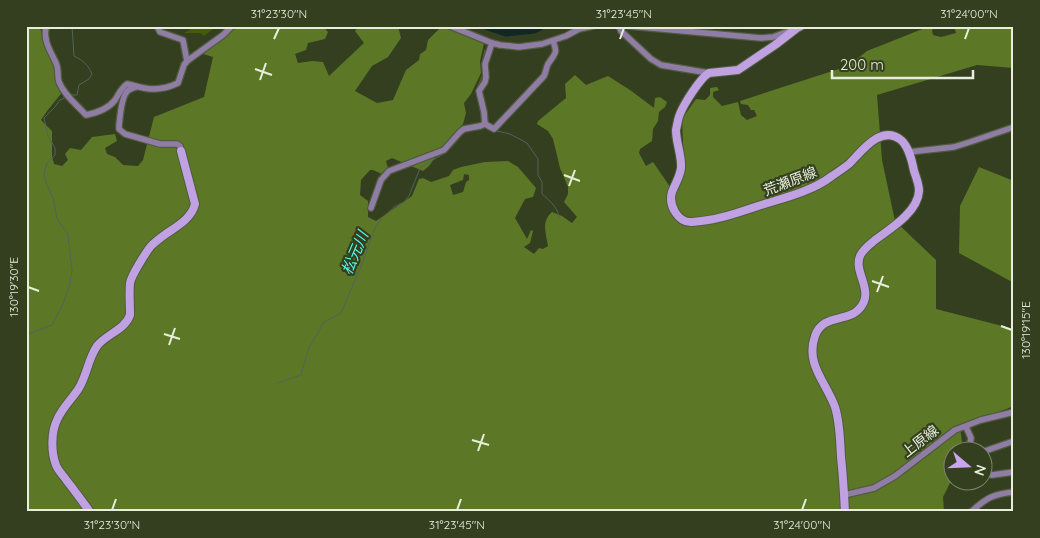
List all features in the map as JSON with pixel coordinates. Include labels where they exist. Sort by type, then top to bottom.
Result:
[{"type":"street","points":[[46,26],[46,43],[57,63],[60,82],[70,99],[86,115],[112,104],[127,84],[156,90],[178,83],[187,61],[218,39],[232,26]]},
{"type":"street","points":[[157,26],[160,32],[182,40],[187,61]]},
{"type":"street","points":[[450,26],[492,43],[508,46],[542,44],[566,36],[580,28],[593,26]]},
{"type":"street","points":[[619,26],[621,31],[650,59],[661,66],[709,73],[738,70],[798,27]]},
{"type":"street","points":[[629,26],[760,38],[773,37],[798,27]]},
{"type":"street","points":[[370,208],[381,180],[389,171],[444,150],[464,129],[485,124],[494,129],[544,76],[546,67],[556,52],[554,40]]},
{"type":"street","points":[[485,124],[484,112],[478,91],[485,82],[485,64],[492,43]]},
{"type":"street","name":"荒瀬原線","points":[[709,73],[698,83],[679,115],[676,130],[680,169],[671,194],[675,212],[683,221],[690,223],[723,217],[809,189],[830,178],[848,165],[869,143],[878,137],[885,135],[894,136],[901,140],[909,152]]},
{"type":"street","points":[[90,512],[56,466],[53,444],[54,428],[61,413],[78,390],[90,358],[98,346],[104,338],[123,325],[128,318],[130,314],[130,283],[150,247],[186,220],[194,209],[195,204],[180,146],[145,140],[125,134],[119,129],[125,93],[129,89],[136,87]]},
{"type":"street","points":[[845,512],[837,417],[829,393],[817,372],[813,358],[815,335],[827,321],[852,314],[862,306],[865,290],[859,262],[860,256],[866,247],[903,219],[914,206],[918,198],[918,184],[909,152],[954,147],[1014,127]]},
{"type":"street","name":"上原線","points":[[844,495],[874,488],[895,476],[955,430],[981,420],[1014,412]]},
{"type":"street","points":[[966,427],[971,440]]},
{"type":"street","points":[[992,449],[1014,441]]},
{"type":"street","points":[[992,475],[1014,472]]},
{"type":"street","points":[[971,512],[987,498],[1000,493],[1014,492]]},
{"type":"green space","points":[[26,26],[39,26],[64,90],[41,120],[52,131],[52,156],[54,164],[62,166],[68,160],[65,154],[70,148],[81,150],[92,137],[115,134],[117,141],[105,148],[107,154],[115,157],[123,165],[138,166],[143,160],[154,117],[204,97],[213,57],[203,54],[236,28],[249,29],[254,26],[323,26],[328,32],[325,39],[308,43],[306,50],[295,54],[298,63],[323,62],[329,76],[364,43],[355,31],[359,26],[398,26],[401,38],[388,57],[372,66],[355,91],[377,103],[393,100],[406,70],[419,60],[420,54],[426,50],[428,40],[441,27],[445,26],[484,43],[480,61],[481,73],[471,94],[464,103],[466,113],[463,124],[429,166],[423,171],[392,158],[386,161],[388,168],[382,174],[370,170],[361,180],[360,195],[368,201],[368,217],[376,221],[412,196],[419,179],[423,178],[431,182],[449,176],[453,170],[461,167],[485,162],[508,161],[518,167],[536,188],[533,197],[525,199],[515,218],[527,239],[531,230],[533,231],[530,243],[524,247],[534,254],[539,248],[543,249],[548,246],[545,224],[546,219],[552,212],[572,223],[577,217],[564,202],[568,194],[568,187],[560,168],[553,139],[548,131],[537,124],[538,121],[566,98],[565,84],[575,75],[586,85],[608,76],[654,108],[655,98],[660,97],[667,102],[665,107],[659,112],[658,121],[653,129],[652,141],[640,149],[639,153],[646,166],[653,162],[675,194],[684,165],[682,119],[696,99],[705,100],[710,95],[710,88],[717,87],[719,90],[713,92],[713,97],[722,106],[738,102],[741,115],[747,120],[757,116],[754,110],[751,110],[748,105],[741,104],[740,101],[848,66],[867,51],[925,28],[925,26],[936,26],[932,30],[933,35],[941,37],[956,33],[954,26],[1014,26],[1014,68],[977,65],[877,95],[882,160],[895,221],[936,260],[936,309],[1014,329],[1014,406],[960,427],[962,440],[942,440],[942,490],[946,490],[943,497],[944,512],[26,512]],"holes":[[[464,174],[469,175],[469,180],[466,182],[463,192],[453,195],[450,185],[463,180]]]},
{"type":"green space","points":[[196,26],[217,26],[204,36],[200,33],[184,33]]},
{"type":"green space","points":[[979,167],[1014,181],[1014,283],[959,253],[960,206]]},
{"type":"waterway","points":[[71,95],[77,95],[79,85],[89,79],[92,74],[89,68],[74,56],[72,26]]},
{"type":"waterway","points":[[488,26],[506,32],[534,29],[540,26]]},
{"type":"waterway","name":"松元川","points":[[482,63],[485,50]]},
{"type":"waterway","name":"松元川","points":[[482,118],[476,91],[483,74]]},
{"type":"waterway","points":[[26,335],[52,325],[69,288],[72,271],[68,234],[57,219],[53,198],[46,183],[44,173],[47,163],[55,155],[55,148],[48,136],[44,118],[60,100],[67,97]]},
{"type":"waterway","points":[[497,131],[510,134],[527,143],[538,159],[538,175],[542,182],[542,194],[555,207],[559,217]]},
{"type":"waterway","name":"松元川","points":[[277,383],[301,375],[308,350],[324,322],[341,313],[374,230],[380,220],[409,196],[420,168],[445,153],[462,134]]}]
